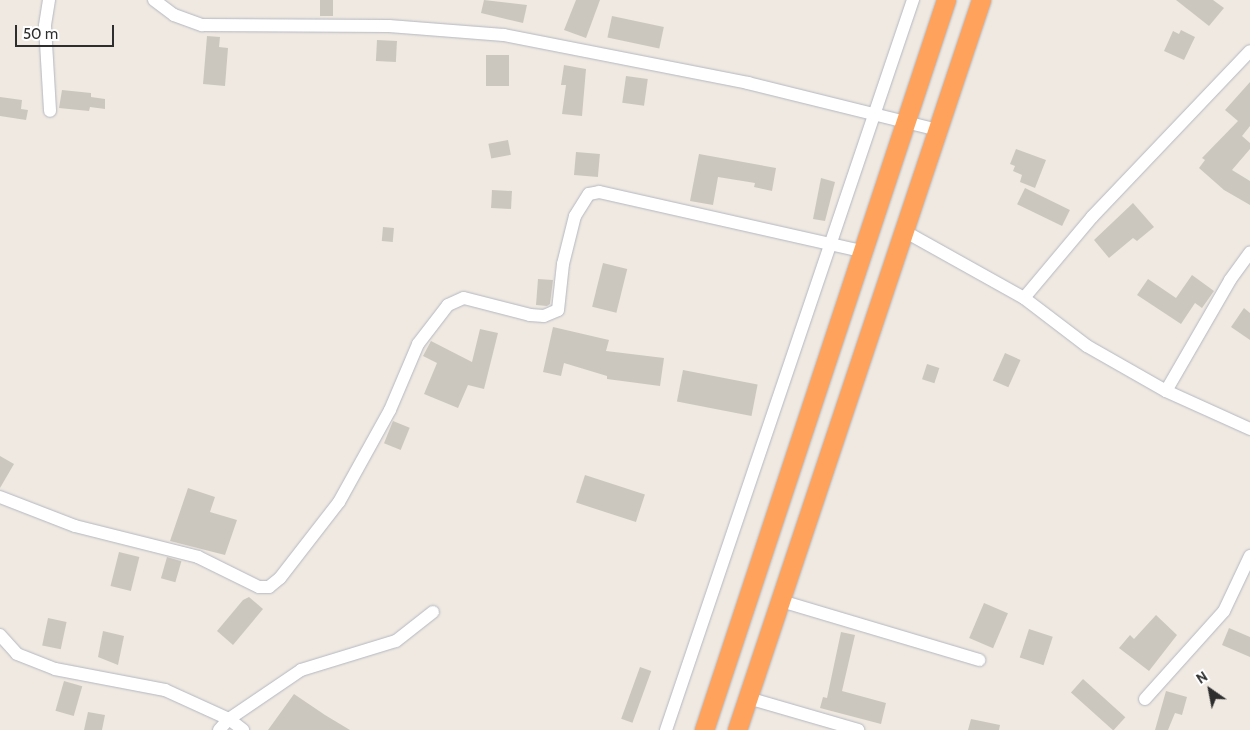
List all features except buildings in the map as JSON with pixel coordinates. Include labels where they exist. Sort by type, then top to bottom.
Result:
[{"type":"highway","points":[[704,730],[861,251],[946,0]]},
{"type":"highway","points":[[737,730],[981,0]]},
{"type":"street","points":[[49,0],[45,26],[50,111]]},
{"type":"street","points":[[154,0],[174,15],[202,25],[389,26],[504,35],[748,83],[904,124],[938,130]]},
{"type":"street","points":[[666,730],[832,245],[913,0]]},
{"type":"street","points":[[1024,298],[1092,217],[1250,51]]},
{"type":"street","points":[[0,496],[75,526],[198,557],[259,587],[269,587],[280,578],[339,502],[390,410],[418,344],[448,305],[464,298],[530,315],[544,316],[558,310],[563,264],[575,216],[589,194],[599,192],[861,251]]},
{"type":"street","points":[[904,231],[1024,298],[1087,346],[1166,391],[1250,429]]},
{"type":"street","points":[[1166,391],[1230,280],[1250,252]]},
{"type":"street","points":[[1145,699],[1224,611],[1250,556]]},
{"type":"street","points":[[781,601],[979,660]]},
{"type":"street","points":[[220,730],[229,719],[301,670],[396,641],[433,612]]},
{"type":"street","points":[[0,635],[17,654],[55,669],[164,690],[229,719],[243,730]]},
{"type":"street","points":[[748,698],[858,730]]}]
